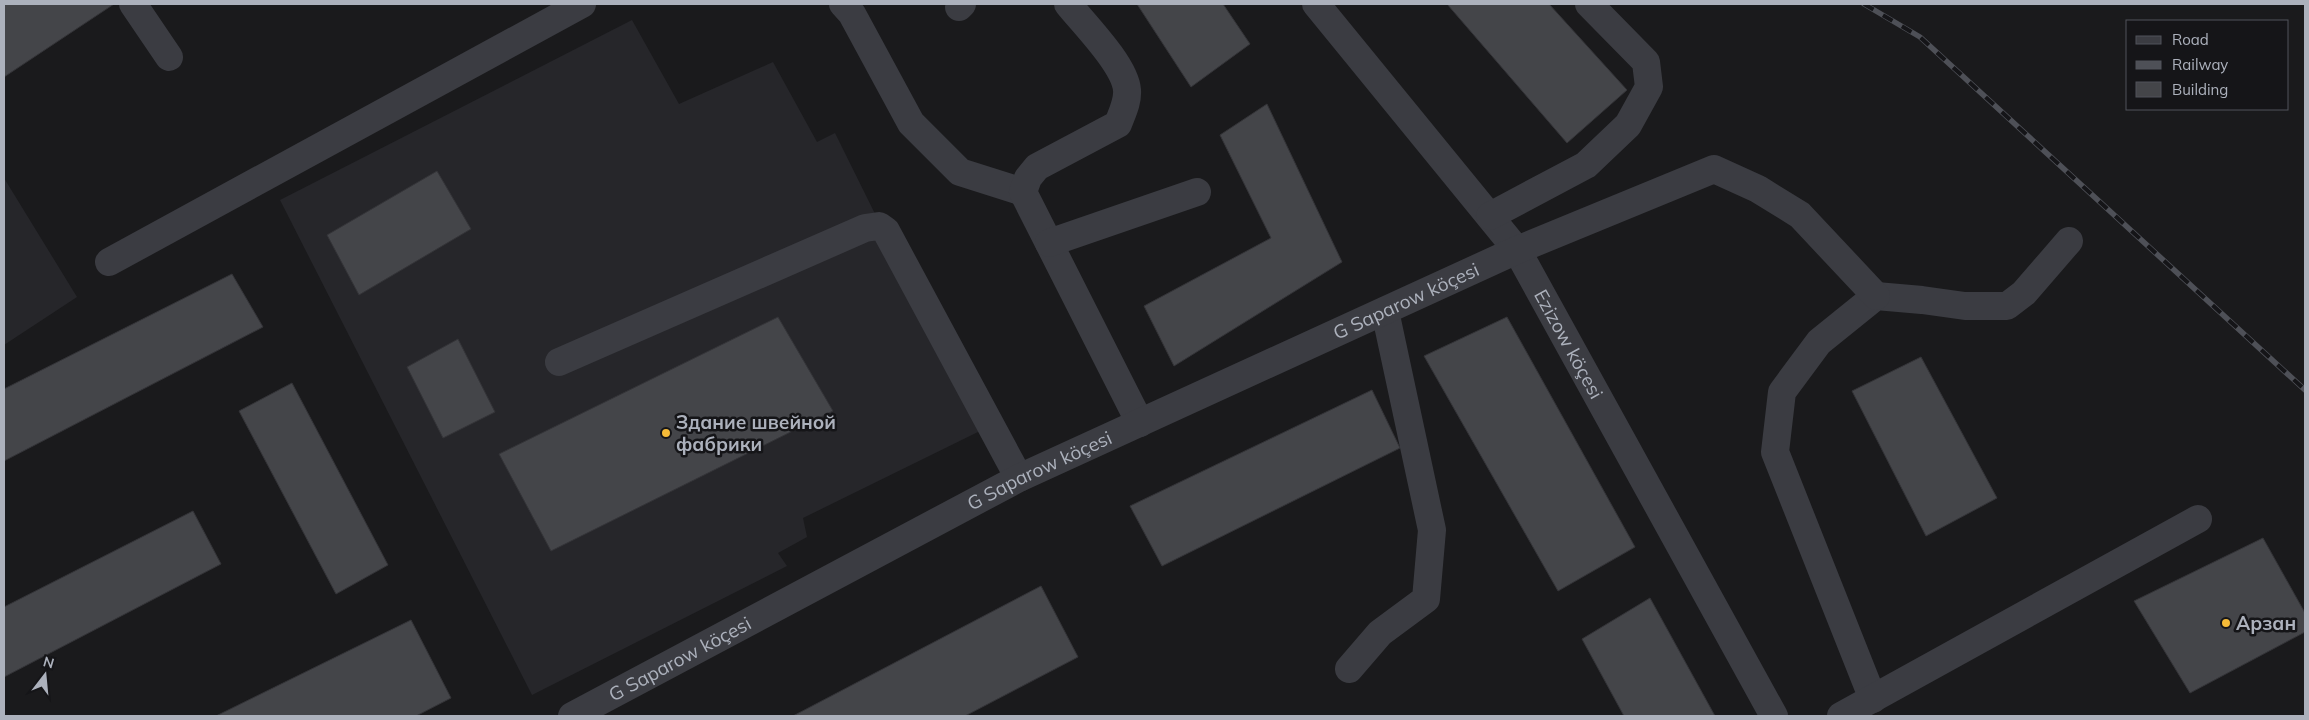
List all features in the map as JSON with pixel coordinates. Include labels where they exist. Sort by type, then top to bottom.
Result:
[{"type":"street","points":[[133,4],[169,57]]},
{"type":"street","points":[[109,262],[582,4]]},
{"type":"street","points":[[842,4],[852,14],[911,123],[960,172],[1023,192],[1140,423]]},
{"type":"street","points":[[1023,192],[1028,178],[1037,167],[1118,124],[1125,105],[1127,90],[1122,71],[1068,4]]},
{"type":"street","name":"Ezizow köçesi","points":[[1316,4],[1517,250],[1774,716]]},
{"type":"street","points":[[1490,216],[1586,165],[1628,125],[1649,87],[1646,62],[1589,4]]},
{"type":"street","name":"G Saparow köçesi","points":[[572,716],[610,708],[1019,478],[1517,250],[1714,169],[1758,189],[1800,215],[1876,296]]},
{"type":"street","points":[[1049,243],[1197,192]]},
{"type":"street","points":[[559,362],[864,228],[878,226],[886,230],[1019,478]]},
{"type":"street","points":[[1873,699],[1775,452],[1782,392],[1820,342],[1876,296],[1965,306],[2007,306],[2024,293],[2069,241]]},
{"type":"street","points":[[1349,669],[1380,633],[1426,599],[1432,530],[1385,311]]},
{"type":"street","points":[[1841,716],[2198,519]]},
{"type":"shaded area","points":[[632,20],[679,104],[773,62],[817,142],[835,133],[982,430],[803,518],[807,537],[778,553],[787,566],[532,695],[280,200]]},
{"type":"shaded area","points":[[4,178],[77,297],[4,345]]},
{"type":"building","points":[[4,4],[114,4],[4,77]]},
{"type":"building","points":[[1137,4],[1223,4],[1250,44],[1191,87]]},
{"type":"building","points":[[1447,4],[1549,4],[1627,90],[1567,143]]},
{"type":"building","points":[[1267,104],[1342,262],[1174,366],[1144,306],[1271,238],[1220,135]]},
{"type":"building","points":[[437,171],[471,229],[359,295],[327,235]]},
{"type":"building","points":[[232,274],[263,327],[4,461],[4,389]]},
{"type":"building","name":"Здание швейной фабрики","points":[[778,317],[833,411],[551,551],[499,454]]},
{"type":"building","points":[[1507,317],[1635,547],[1558,591],[1424,356]]},
{"type":"building","points":[[458,339],[495,412],[443,438],[407,367]]},
{"type":"building","points":[[1921,357],[1997,498],[1926,536],[1852,391]]},
{"type":"building","points":[[292,383],[388,565],[336,594],[239,411]]},
{"type":"building","points":[[1372,390],[1400,448],[1162,566],[1130,506]]},
{"type":"building","points":[[193,511],[221,564],[4,677],[4,607]]},
{"type":"building","name":"Арзан","points":[[2263,538],[2305,613],[2305,632],[2190,693],[2134,601]]},
{"type":"building","points":[[1041,586],[1078,657],[965,716],[793,716]]},
{"type":"building","points":[[1650,598],[1715,716],[1624,716],[1582,639]]},
{"type":"building","points":[[411,620],[451,698],[416,716],[216,716]]},
{"type":"railway","points":[[1864,4],[1920,37],[2305,390]]},
{"type":"place","name":"Здание швейной фабрики","points":[[666,433]]},
{"type":"place","name":"Арзан","points":[[2226,623]]}]
